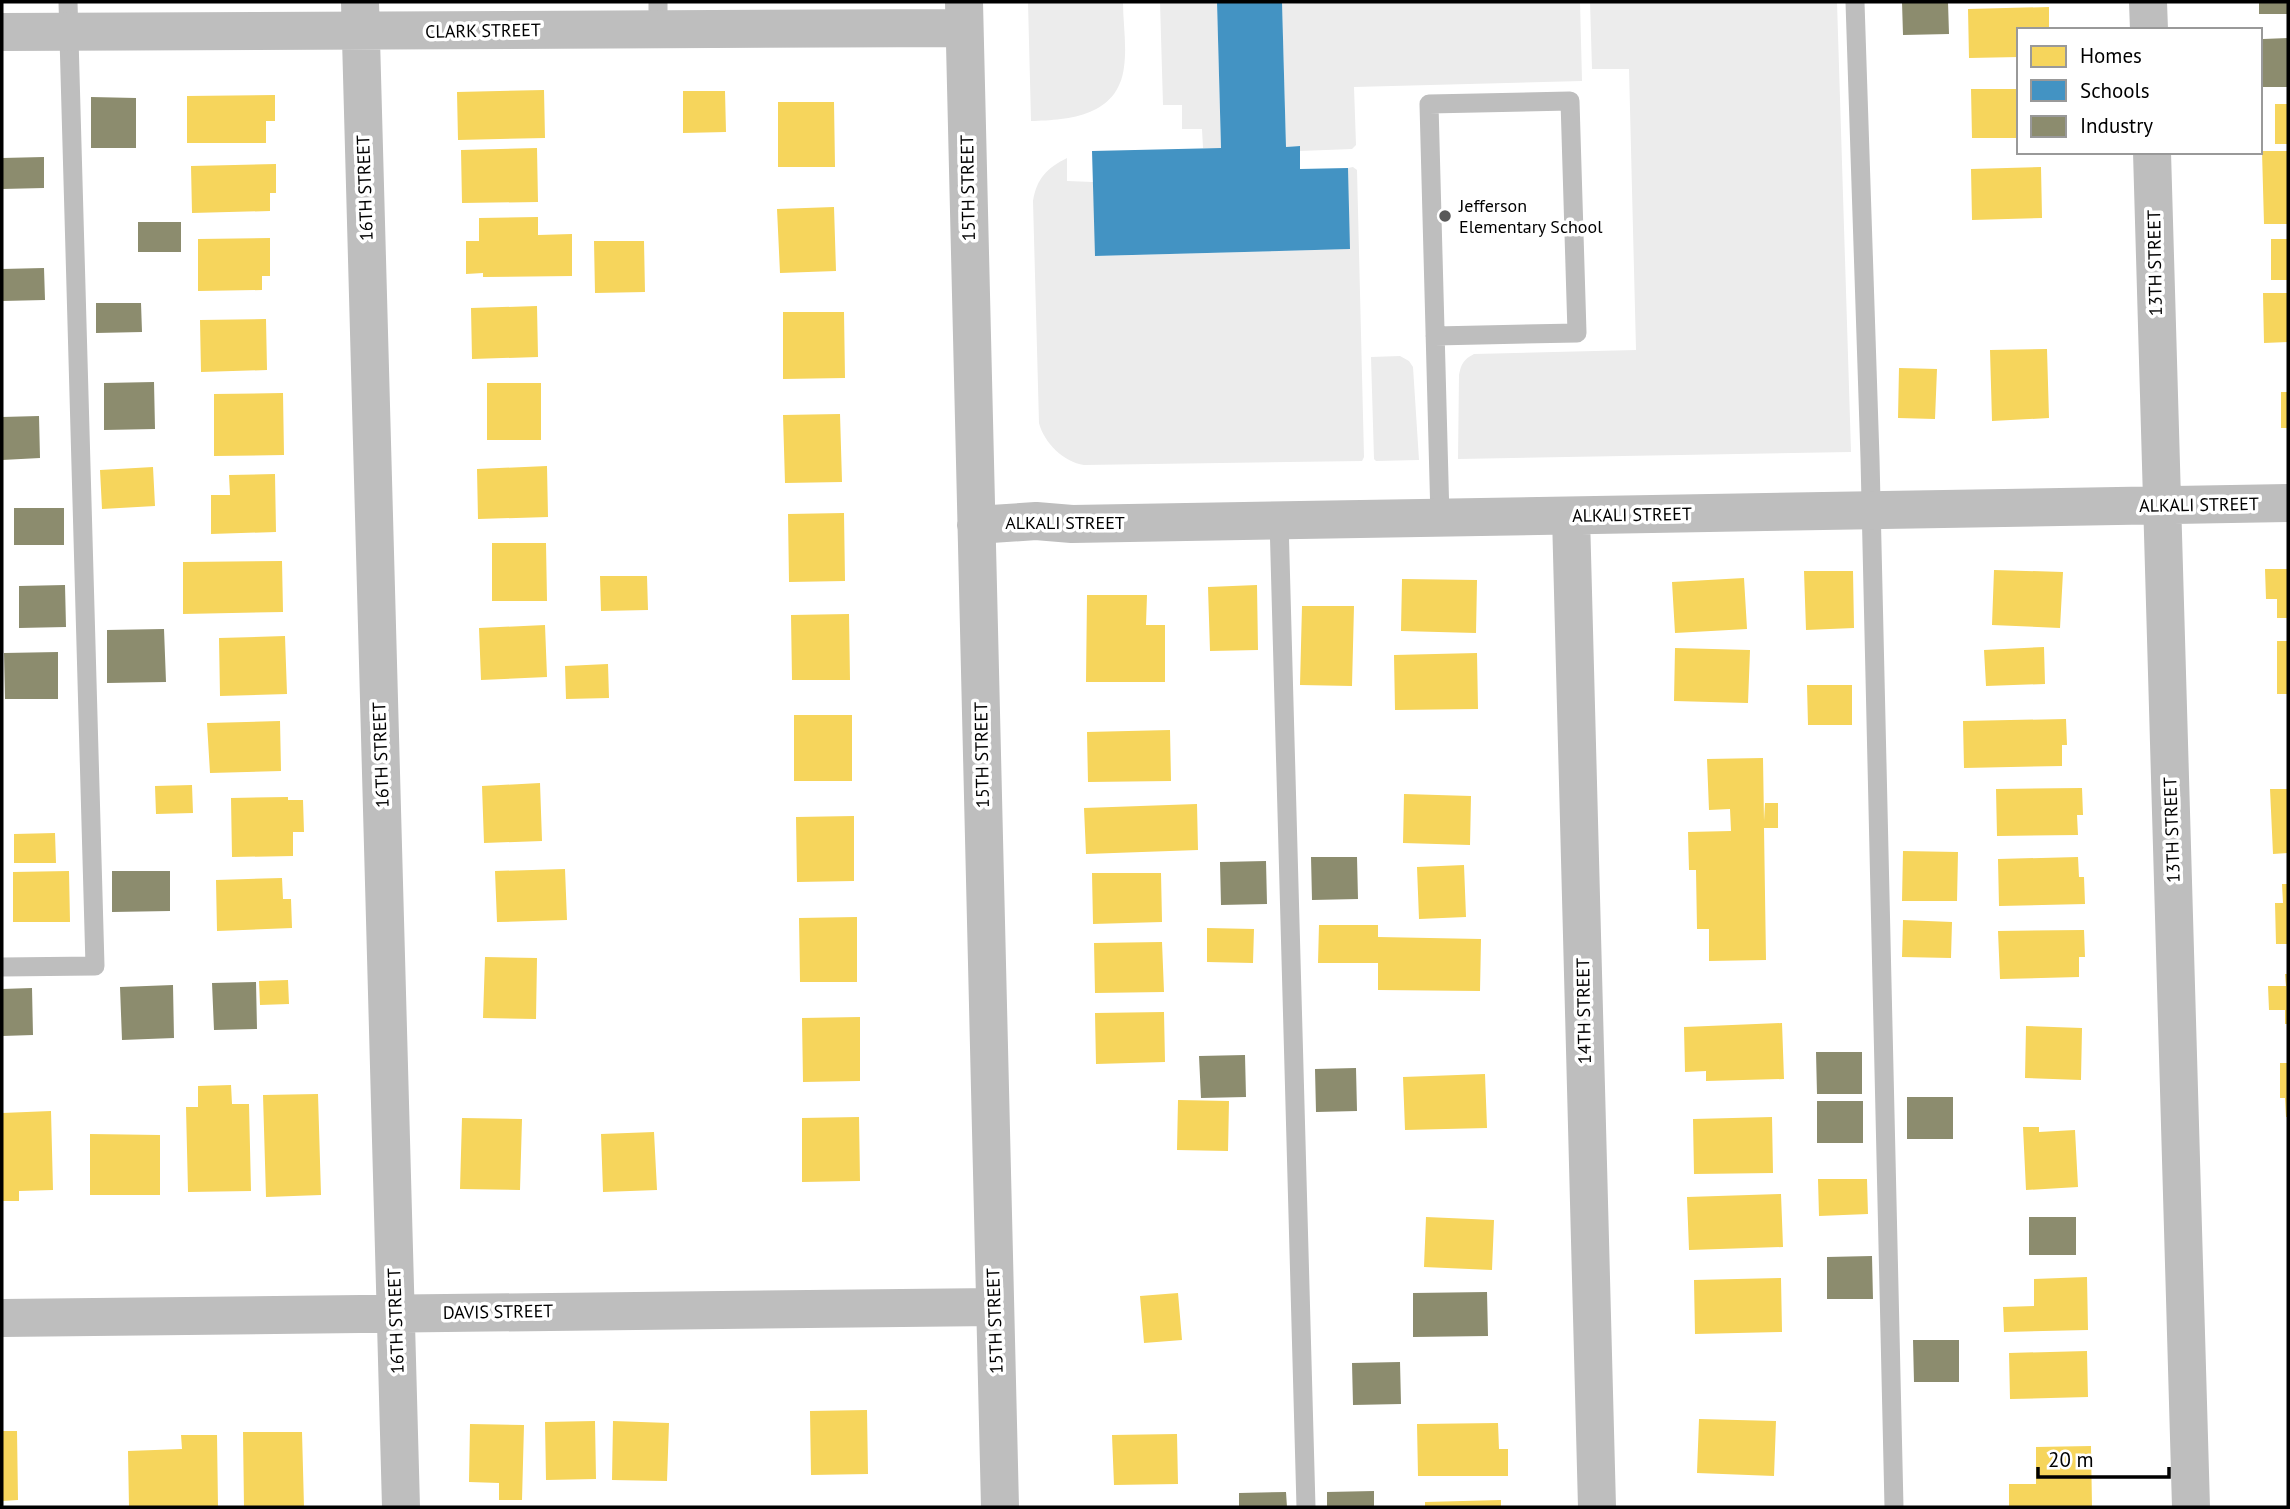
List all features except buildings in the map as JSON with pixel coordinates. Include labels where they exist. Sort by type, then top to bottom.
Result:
[{"type":"street","points":[[2148,2],[2149,28]]},
{"type":"street","name":"CLARK STREET","points":[[2,32],[69,17],[964,15]]},
{"type":"street","name":"15TH STREET","points":[[964,15],[1000,1507]]},
{"type":"street","name":"16TH STREET","points":[[360,17],[401,1507]]},
{"type":"street","name":"13TH STREET","points":[[2152,154],[2191,1507]]},
{"type":"street","name":"ALKALI STREET","points":[[976,525],[1036,521],[1072,524],[2288,503]]},
{"type":"street","name":"14TH STREET","points":[[1572,516],[1597,1507]]},
{"type":"street","name":"DAVIS STREET","points":[[2,1318],[995,1307]]},
{"type":"lane","points":[[1855,2],[1894,1507]]},
{"type":"lane","points":[[2,967],[95,966],[69,17]]},
{"type":"lane","points":[[1436,336],[1577,333],[1570,101],[1429,104],[1440,518]]},
{"type":"lane","points":[[1279,520],[1306,1507]]},
{"type":"shaded area","points":[[1028,2],[1123,2],[1124,67],[1120,83],[1102,105],[1076,116],[1031,121]]},
{"type":"shaded area","points":[[1160,2],[1217,2],[1221,148],[1203,148],[1202,129],[1182,129],[1182,105],[1163,105]]},
{"type":"shaded area","points":[[1580,2],[1582,81],[1354,87],[1356,145],[1352,149],[1300,151],[1299,146],[1286,147],[1282,4]]},
{"type":"shaded area","points":[[1590,2],[1837,2],[1851,452],[1458,459],[1459,375],[1464,362],[1474,354],[1636,350],[1629,69],[1592,69]]},
{"type":"shaded area","points":[[1067,158],[1067,181],[1093,182],[1096,256],[1349,249],[1348,168],[1357,170],[1362,461],[1084,465],[1062,456],[1050,444],[1039,423],[1033,201],[1037,186],[1044,175]]},
{"type":"shaded area","points":[[1400,356],[1413,367],[1419,460],[1376,461],[1371,357]]},
{"type":"place","name":"Jefferson Elementary School","points":[[1445,216]]}]
